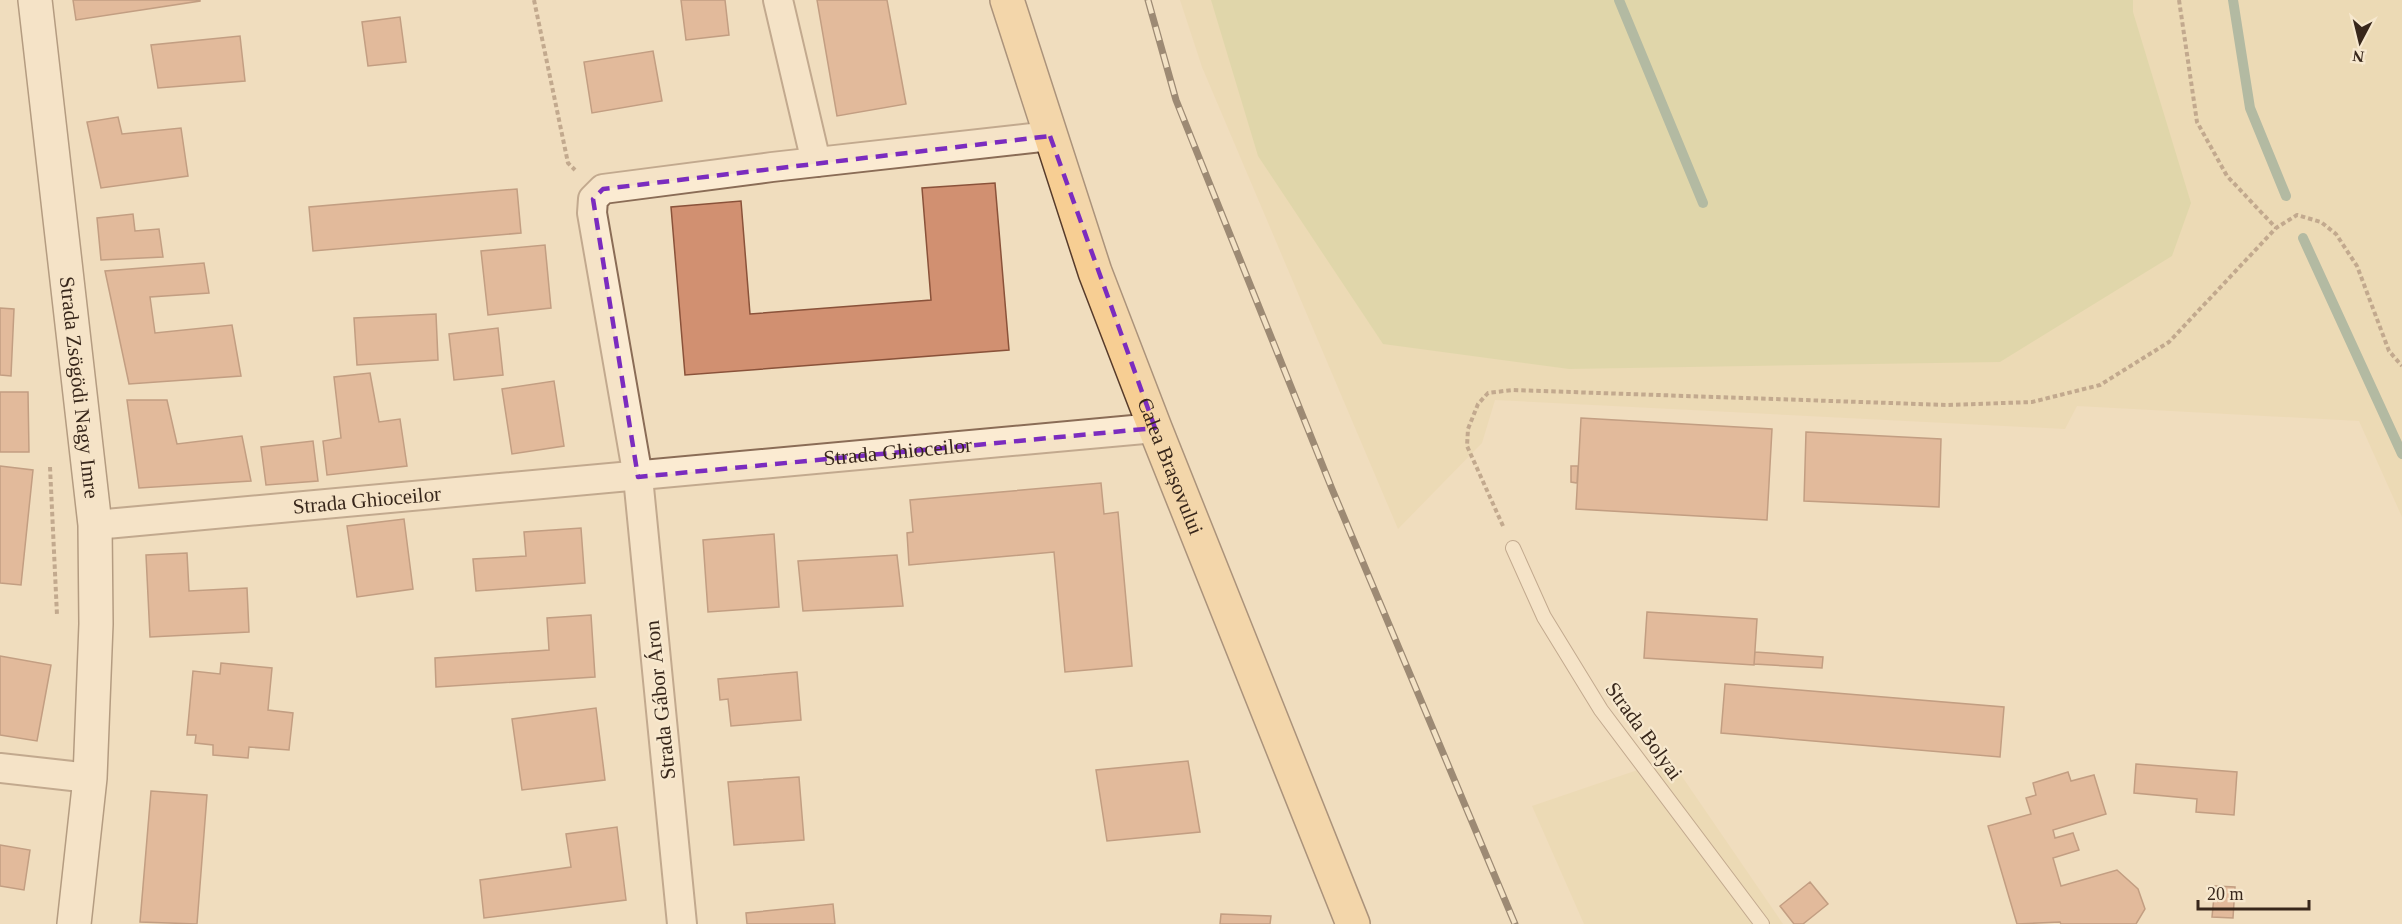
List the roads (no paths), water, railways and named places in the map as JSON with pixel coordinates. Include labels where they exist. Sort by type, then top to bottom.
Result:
[{"type":"main road","name":"Strada Zsögödi Nagy Imre","points":[[34,0],[95,525],[96,624],[90,778],[74,924]]},
{"type":"main road","name":"Calea Brașovului","points":[[1007,0],[1095,272],[1353,924]]},
{"type":"street","points":[[778,0],[816,162]]},
{"type":"street","points":[[638,477],[592,213],[593,200],[603,189],[1050,136]]},
{"type":"street","name":"Strada Ghioceilor","points":[[95,525],[1155,428]]},
{"type":"street","name":"Strada Gábor Áron","points":[[638,477],[682,924]]},
{"type":"street","points":[[0,768],[90,778]]},
{"type":"lane","name":"Strada Bolyai","points":[[1513,548],[1544,617],[1601,710],[1762,924]]},
{"type":"waterway","points":[[1619,0],[1703,203]]},
{"type":"waterway","points":[[2233,0],[2250,108],[2286,196]]},
{"type":"waterway","points":[[2303,238],[2402,454]]},
{"type":"railway","points":[[1148,0],[1176,100],[1332,489],[1515,924]]}]
